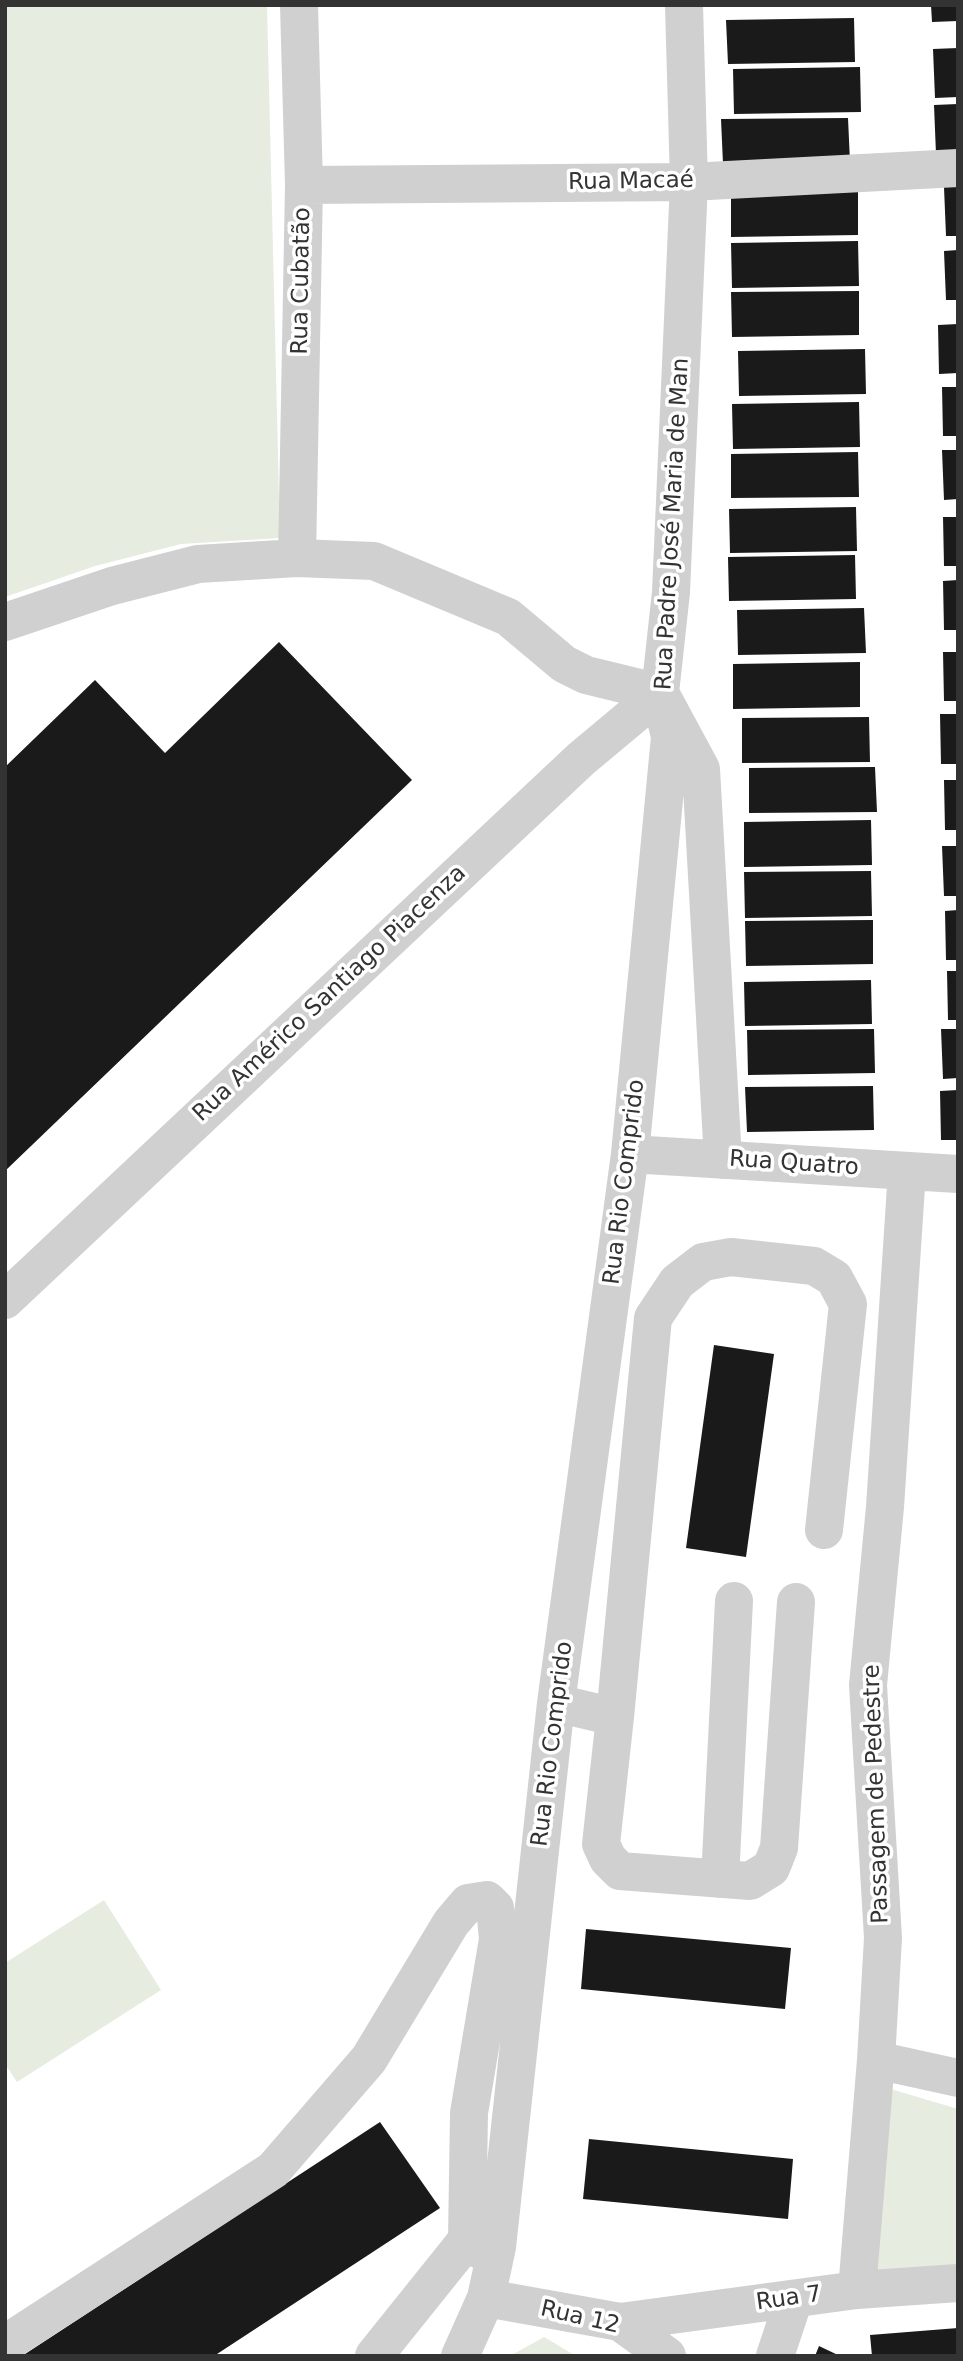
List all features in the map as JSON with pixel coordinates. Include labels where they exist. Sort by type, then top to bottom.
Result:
[{"type":"street","name":"Rua Cubatão","points":[[297,558],[304,185],[299,5]]},
{"type":"street","name":"Rua Padre José Maria de Man","points":[[684,5],[688,182],[671,592],[660,693],[701,769],[723,1160]]},
{"type":"street","name":"Rua Macaé","points":[[304,185],[688,182],[958,168]]},
{"type":"street","points":[[5,622],[112,586],[198,564],[297,558],[374,561],[508,617],[565,664],[586,675],[660,693]]},
{"type":"street","name":"Rua Rio Comprido","points":[[460,2356],[486,2298],[482,2244],[630,1154],[670,737],[660,693]]},
{"type":"street","name":"Rua Américo Santiago Piacenza","points":[[5,1300],[581,759],[660,693]]},
{"type":"street","name":"Rua Quatro","points":[[630,1154],[958,1174]]},
{"type":"street","name":"Passagem de Pedestre","points":[[857,2290],[877,2060],[883,1938],[868,1685],[885,1507],[907,1171]]},
{"type":"street","points":[[796,1602],[779,1847],[771,1868],[750,1881],[620,1871],[607,1859],[601,1844],[653,1318],[677,1282],[703,1262],[731,1257],[814,1266],[834,1278],[848,1304],[824,1530]]},
{"type":"street","points":[[720,1879],[734,1601]]},
{"type":"street","points":[[556,1703],[615,1717]]},
{"type":"street","points":[[5,2344],[273,2170],[369,2059],[451,1923],[468,1903],[487,1900],[495,1908],[498,1939],[469,2113],[482,2244],[374,2356]]},
{"type":"street","points":[[877,2060],[958,2078]]},
{"type":"street","name":"Rua 7","points":[[620,2322],[857,2290],[958,2283]]},
{"type":"street","name":"Rua 12","points":[[486,2298],[620,2322],[667,2356]]},
{"type":"street","points":[[775,2356],[794,2299]]},
{"type":"shaded area","points":[[267,5],[280,538],[181,544],[95,566],[5,597],[5,7]]},
{"type":"shaded area","points":[[104,1900],[161,1990],[17,2082],[5,2064],[5,1963]]},
{"type":"shaded area","points":[[884,2087],[958,2109],[958,2266],[864,2272]]},
{"type":"shaded area","points":[[544,2337],[576,2356],[510,2356]]},
{"type":"building","points":[[931,5],[958,5],[958,21],[932,22]]},
{"type":"building","points":[[854,18],[855,62],[728,64],[726,20]]},
{"type":"building","points":[[958,48],[958,97],[935,98],[933,49]]},
{"type":"building","points":[[860,67],[861,112],[734,114],[733,69]]},
{"type":"building","points":[[958,104],[958,153],[936,154],[934,105]]},
{"type":"building","points":[[848,118],[850,162],[723,164],[721,119]]},
{"type":"building","points":[[944,187],[958,187],[958,236],[946,236]]},
{"type":"building","points":[[858,191],[858,235],[731,237],[731,192]]},
{"type":"building","points":[[858,241],[859,286],[732,288],[731,243]]},
{"type":"building","points":[[958,250],[958,300],[946,300],[944,251]]},
{"type":"building","points":[[859,291],[859,335],[732,337],[731,292]]},
{"type":"building","points":[[958,324],[958,373],[939,374],[938,325]]},
{"type":"building","points":[[865,349],[866,394],[739,396],[738,351]]},
{"type":"building","points":[[942,387],[958,387],[958,436],[943,436]]},
{"type":"building","points":[[859,402],[860,447],[733,449],[732,404]]},
{"type":"building","points":[[942,450],[958,450],[958,499],[944,500]]},
{"type":"building","points":[[858,452],[859,497],[731,498],[731,454]]},
{"type":"building","points":[[856,507],[857,551],[730,553],[729,509]]},
{"type":"building","points":[[943,517],[958,517],[958,566],[944,566]]},
{"type":"building","points":[[855,555],[856,599],[729,601],[728,557]]},
{"type":"building","points":[[958,580],[958,630],[944,630],[943,581]]},
{"type":"building","points":[[864,608],[866,653],[738,655],[737,610]]},
{"type":"building","points":[[279,642],[412,780],[5,1171],[5,767],[95,680],[165,753]]},
{"type":"building","points":[[943,652],[958,652],[958,701],[944,701]]},
{"type":"building","points":[[860,662],[860,707],[733,709],[733,664]]},
{"type":"building","points":[[940,714],[958,714],[958,764],[941,764]]},
{"type":"building","points":[[869,717],[870,762],[742,763],[742,718]]},
{"type":"building","points":[[875,767],[877,812],[749,813],[749,768]]},
{"type":"building","points":[[944,780],[958,780],[958,830],[945,830]]},
{"type":"building","points":[[871,820],[872,865],[744,867],[744,822]]},
{"type":"building","points":[[942,846],[958,846],[958,896],[944,896]]},
{"type":"building","points":[[871,871],[872,916],[745,918],[744,872]]},
{"type":"building","points":[[958,910],[958,960],[946,960],[945,911]]},
{"type":"building","points":[[873,920],[873,964],[746,966],[745,921]]},
{"type":"building","points":[[947,971],[958,971],[958,1020],[948,1020]]},
{"type":"building","points":[[871,980],[872,1024],[745,1026],[744,982]]},
{"type":"building","points":[[874,1029],[875,1073],[748,1075],[747,1030]]},
{"type":"building","points":[[941,1029],[958,1029],[958,1078],[943,1079]]},
{"type":"building","points":[[873,1086],[874,1130],[747,1132],[745,1087]]},
{"type":"building","points":[[958,1090],[958,1140],[941,1140],[940,1091]]},
{"type":"building","points":[[714,1345],[774,1354],[746,1557],[686,1548]]},
{"type":"building","points":[[586,1929],[791,1948],[785,2009],[581,1989]]},
{"type":"building","points":[[380,2122],[440,2208],[214,2356],[22,2356]]},
{"type":"building","points":[[589,2139],[793,2159],[788,2219],[583,2199]]},
{"type":"building","points":[[958,2328],[958,2356],[872,2356],[870,2335]]},
{"type":"building","points":[[819,2346],[840,2356],[815,2356]]}]
